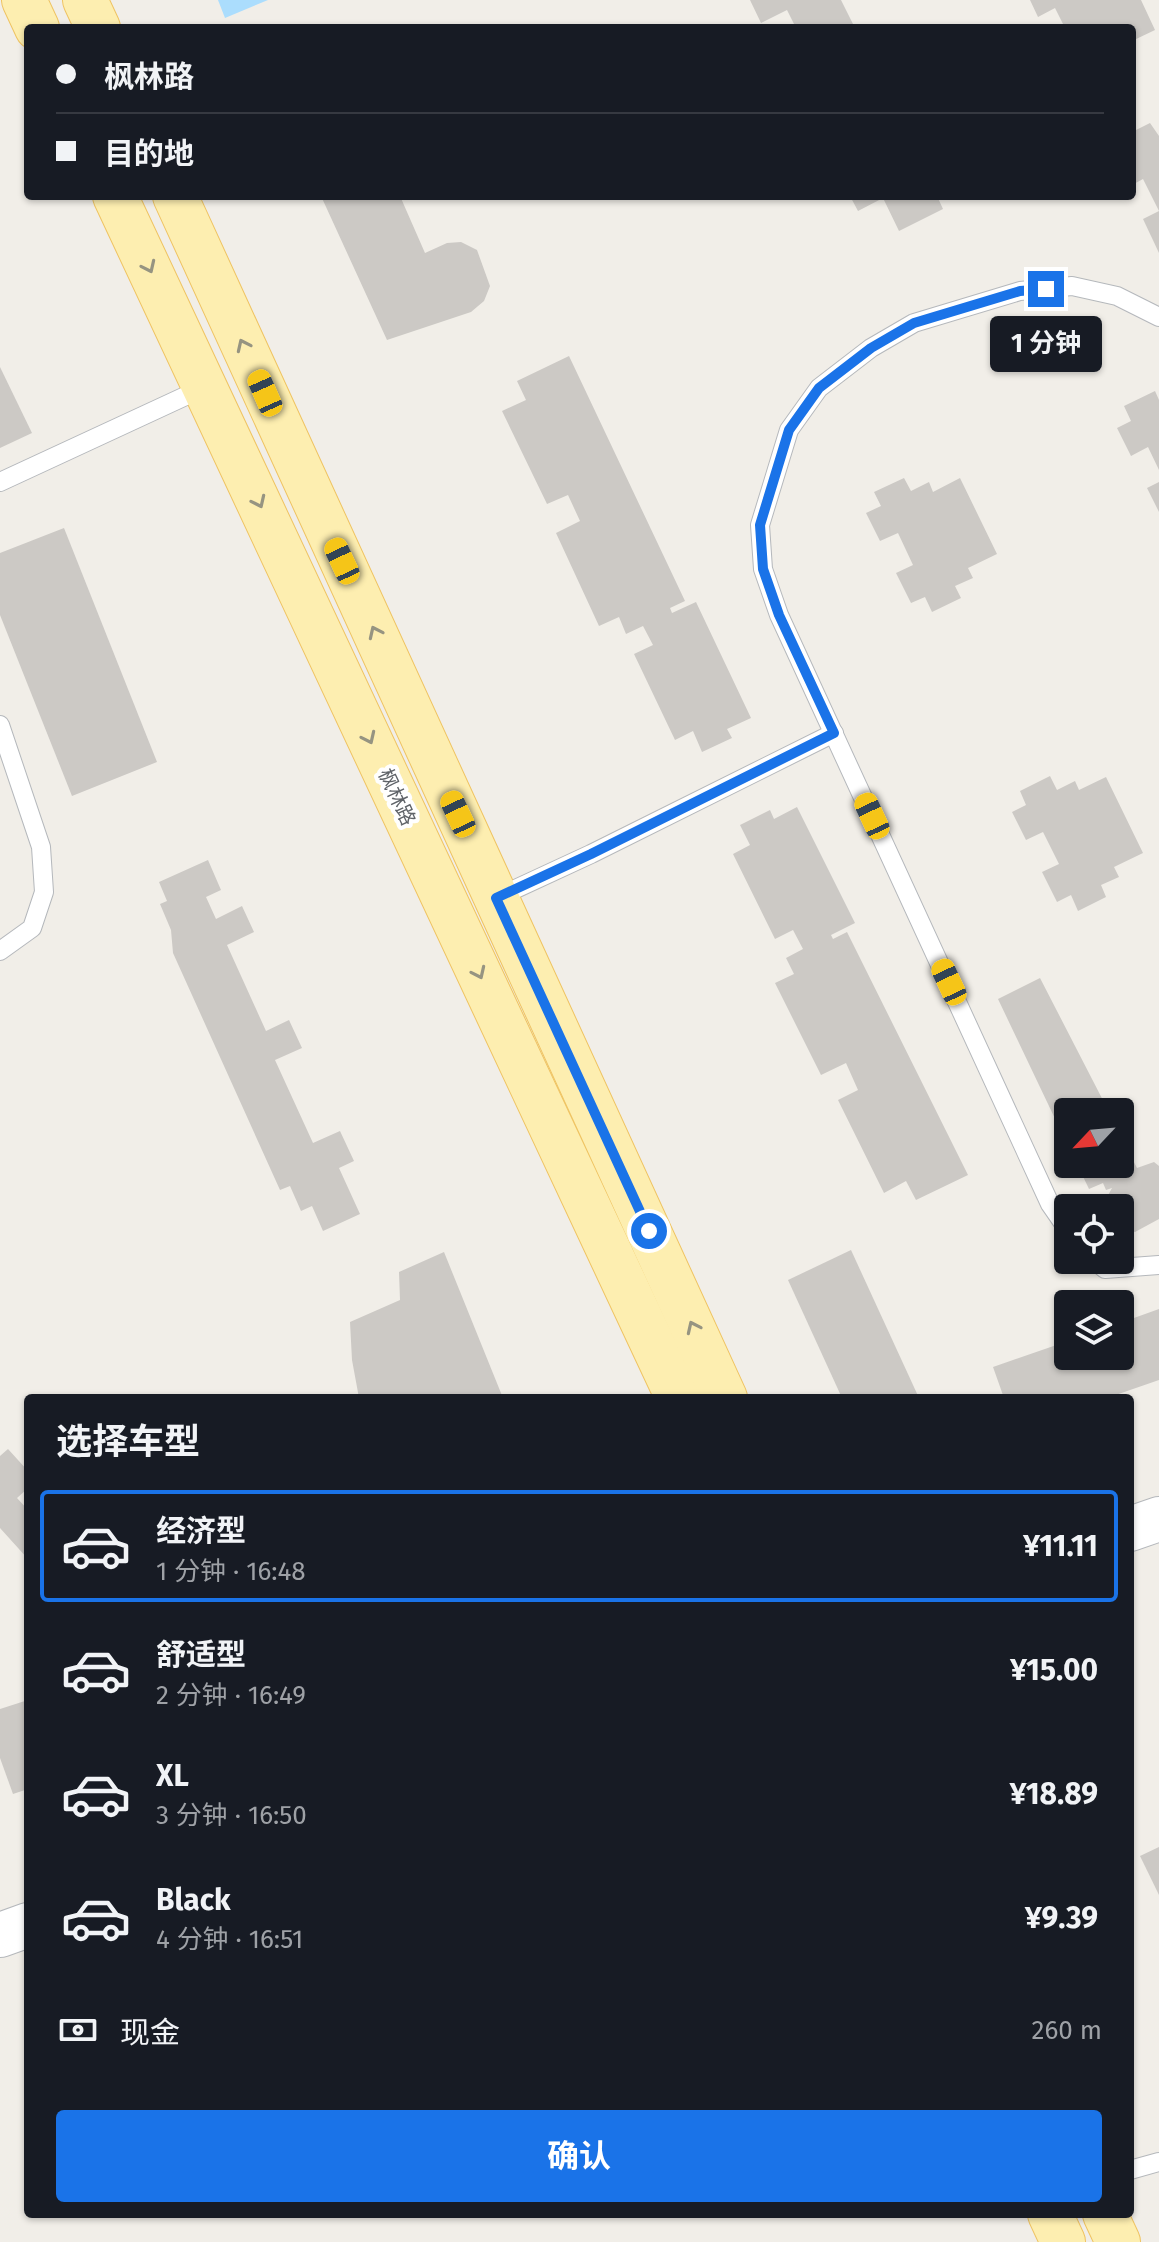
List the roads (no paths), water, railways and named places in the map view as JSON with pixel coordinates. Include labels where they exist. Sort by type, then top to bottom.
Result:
[{"type":"main road","points":[[24,0],[35,24]]},
{"type":"main road","points":[[85,0],[96,24]]},
{"type":"main road","name":"枫林路","points":[[117,200],[676,1394]]},
{"type":"main road","points":[[177,200],[723,1394]]},
{"type":"main road","points":[[1052,2218],[1063,2242]]},
{"type":"main road","points":[[1107,2218],[1118,2242]]},
{"type":"street","points":[[1134,1528],[1159,1519]]},
{"type":"street","points":[[0,1935],[24,1926]]},
{"type":"lane","points":[[1054,1210],[784,627],[763,569],[760,525],[789,430],[819,388],[871,348],[914,323],[1020,291],[1072,286],[1117,296],[1159,317]]},
{"type":"lane","points":[[0,482],[205,387]]},
{"type":"lane","points":[[0,725],[41,847],[44,892],[32,928],[0,951]]},
{"type":"lane","points":[[496,898],[606,847],[834,733]]},
{"type":"lane","points":[[1134,1268],[1159,1265]]},
{"type":"lane","points":[[1134,2169],[1159,2162]]},
{"type":"water","points":[[218,0],[268,0],[225,18]]}]
